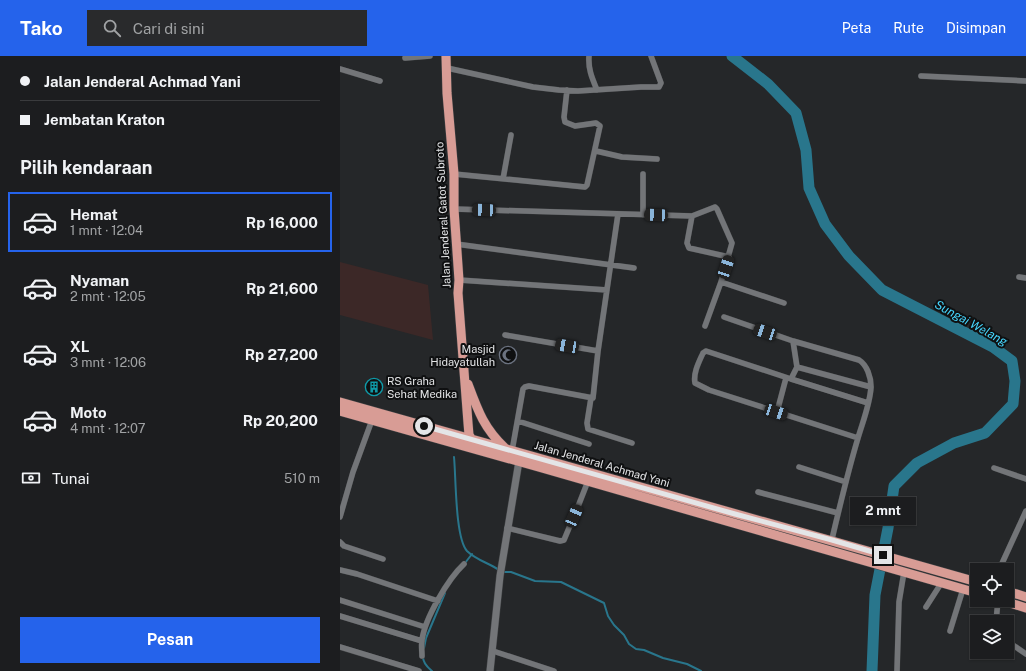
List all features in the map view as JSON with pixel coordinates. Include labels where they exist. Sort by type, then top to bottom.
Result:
[{"type":"highway","name":"Jalan Jenderal Gatot Subroto","points":[[446,56],[447,93],[454,174],[454,209],[459,280],[458,293],[469,435],[472,440]]},
{"type":"highway","name":"Jalan Jenderal Gatot Subroto","points":[[464,374],[480,416],[490,432],[509,450]]},
{"type":"highway","name":"Jalan Jenderal Achmad Yani","points":[[340,402],[832,540],[855,552]]},
{"type":"highway","name":"Jalan Jenderal Achmad Yani","points":[[340,411],[588,481],[855,552]]},
{"type":"highway","points":[[472,440],[476,446],[484,452]]},
{"type":"highway","points":[[855,552],[908,562],[970,580]]},
{"type":"highway","points":[[855,552],[904,572],[970,591]]},
{"type":"highway","points":[[1014,593],[1026,597]]},
{"type":"highway","points":[[1014,604],[1026,608]]},
{"type":"street","points":[[405,58],[430,56]]},
{"type":"street","points":[[589,56],[588,65],[597,90]]},
{"type":"street","points":[[447,68],[533,87],[567,90],[659,87],[661,83],[651,56]]},
{"type":"street","points":[[340,69],[380,81]]},
{"type":"street","points":[[921,76],[1026,81]]},
{"type":"street","points":[[454,174],[585,187],[587,185],[596,151],[600,128],[599,124],[593,123],[575,126],[564,122],[567,90]]},
{"type":"street","points":[[503,179],[511,135]]},
{"type":"street","points":[[596,151],[622,158],[658,158]]},
{"type":"street","points":[[643,174],[643,215]]},
{"type":"street","points":[[454,209],[692,216],[713,208],[717,208],[732,243],[721,282],[705,326]]},
{"type":"street","points":[[618,214],[598,351],[594,396],[591,398],[587,423],[588,428],[632,443]]},
{"type":"street","points":[[692,216],[687,243],[689,248],[729,257]]},
{"type":"street","points":[[456,244],[634,268]]},
{"type":"street","points":[[1019,277],[1026,278]]},
{"type":"street","points":[[459,280],[607,290]]},
{"type":"street","points":[[721,282],[784,303]]},
{"type":"street","points":[[724,317],[793,341],[859,360],[863,362],[867,369],[871,387],[868,402],[832,540]]},
{"type":"street","points":[[505,335],[598,351]]},
{"type":"street","points":[[776,412],[788,378],[797,367],[793,341]]},
{"type":"street","points":[[858,438],[702,387],[695,383],[695,374],[703,352],[706,351],[868,402]]},
{"type":"street","points":[[797,367],[871,387]]},
{"type":"street","points":[[509,450],[518,421],[523,389],[525,387],[529,386],[591,398]]},
{"type":"street","points":[[340,517],[353,472],[372,420]]},
{"type":"street","points":[[518,421],[589,444]]},
{"type":"street","points":[[490,671],[500,576],[519,461]]},
{"type":"street","points":[[799,467],[846,482]]},
{"type":"street","points":[[994,468],[1026,479]]},
{"type":"street","points":[[508,528],[560,541],[564,540],[588,481]]},
{"type":"street","points":[[758,492],[838,513]]},
{"type":"street","points":[[1002,563],[1026,511]]},
{"type":"street","points":[[340,542],[344,546],[383,559]]},
{"type":"street","points":[[422,656],[422,641],[425,627],[452,576],[464,564]]},
{"type":"street","points":[[340,570],[438,601]]},
{"type":"street","points":[[897,671],[899,602],[904,572]]},
{"type":"street","points":[[926,607],[942,582]]},
{"type":"street","points":[[950,631],[963,589]]},
{"type":"street","points":[[340,600],[425,627]]},
{"type":"street","points":[[340,616],[422,641]]},
{"type":"street","points":[[340,646],[419,671]]},
{"type":"street","points":[[1014,646],[1026,654]]},
{"type":"street","points":[[493,651],[554,671]]},
{"type":"shaded area","points":[[340,262],[428,285],[433,340],[340,315]]},
{"type":"waterway","name":"Sungai Welang","points":[[732,56],[768,84],[796,113],[806,150],[809,188],[825,224],[849,256],[882,290],[993,347],[1012,361],[1015,381],[1013,404],[985,433],[954,443],[917,463],[894,486],[888,528],[875,595],[872,671]]},
{"type":"waterway","points":[[454,457],[458,521],[463,544],[467,551],[471,554],[499,570]]},
{"type":"waterway","points":[[465,563],[472,554]]},
{"type":"waterway","points":[[503,572],[511,572],[535,581],[561,582],[604,603],[608,616],[614,625],[624,635],[629,644],[636,649],[644,650],[663,658],[687,664],[701,671]]},
{"type":"waterway","points":[[424,648],[426,638],[445,593]]},
{"type":"waterway","points":[[423,657],[426,665],[432,671]]},
{"type":"place","name":"Masjid Hidayatullah","points":[[508,355]]},
{"type":"place","name":"RS Graha Sehat Medika","points":[[374,387]]},
{"type":"route","points":[[424,426],[883,555]]}]
